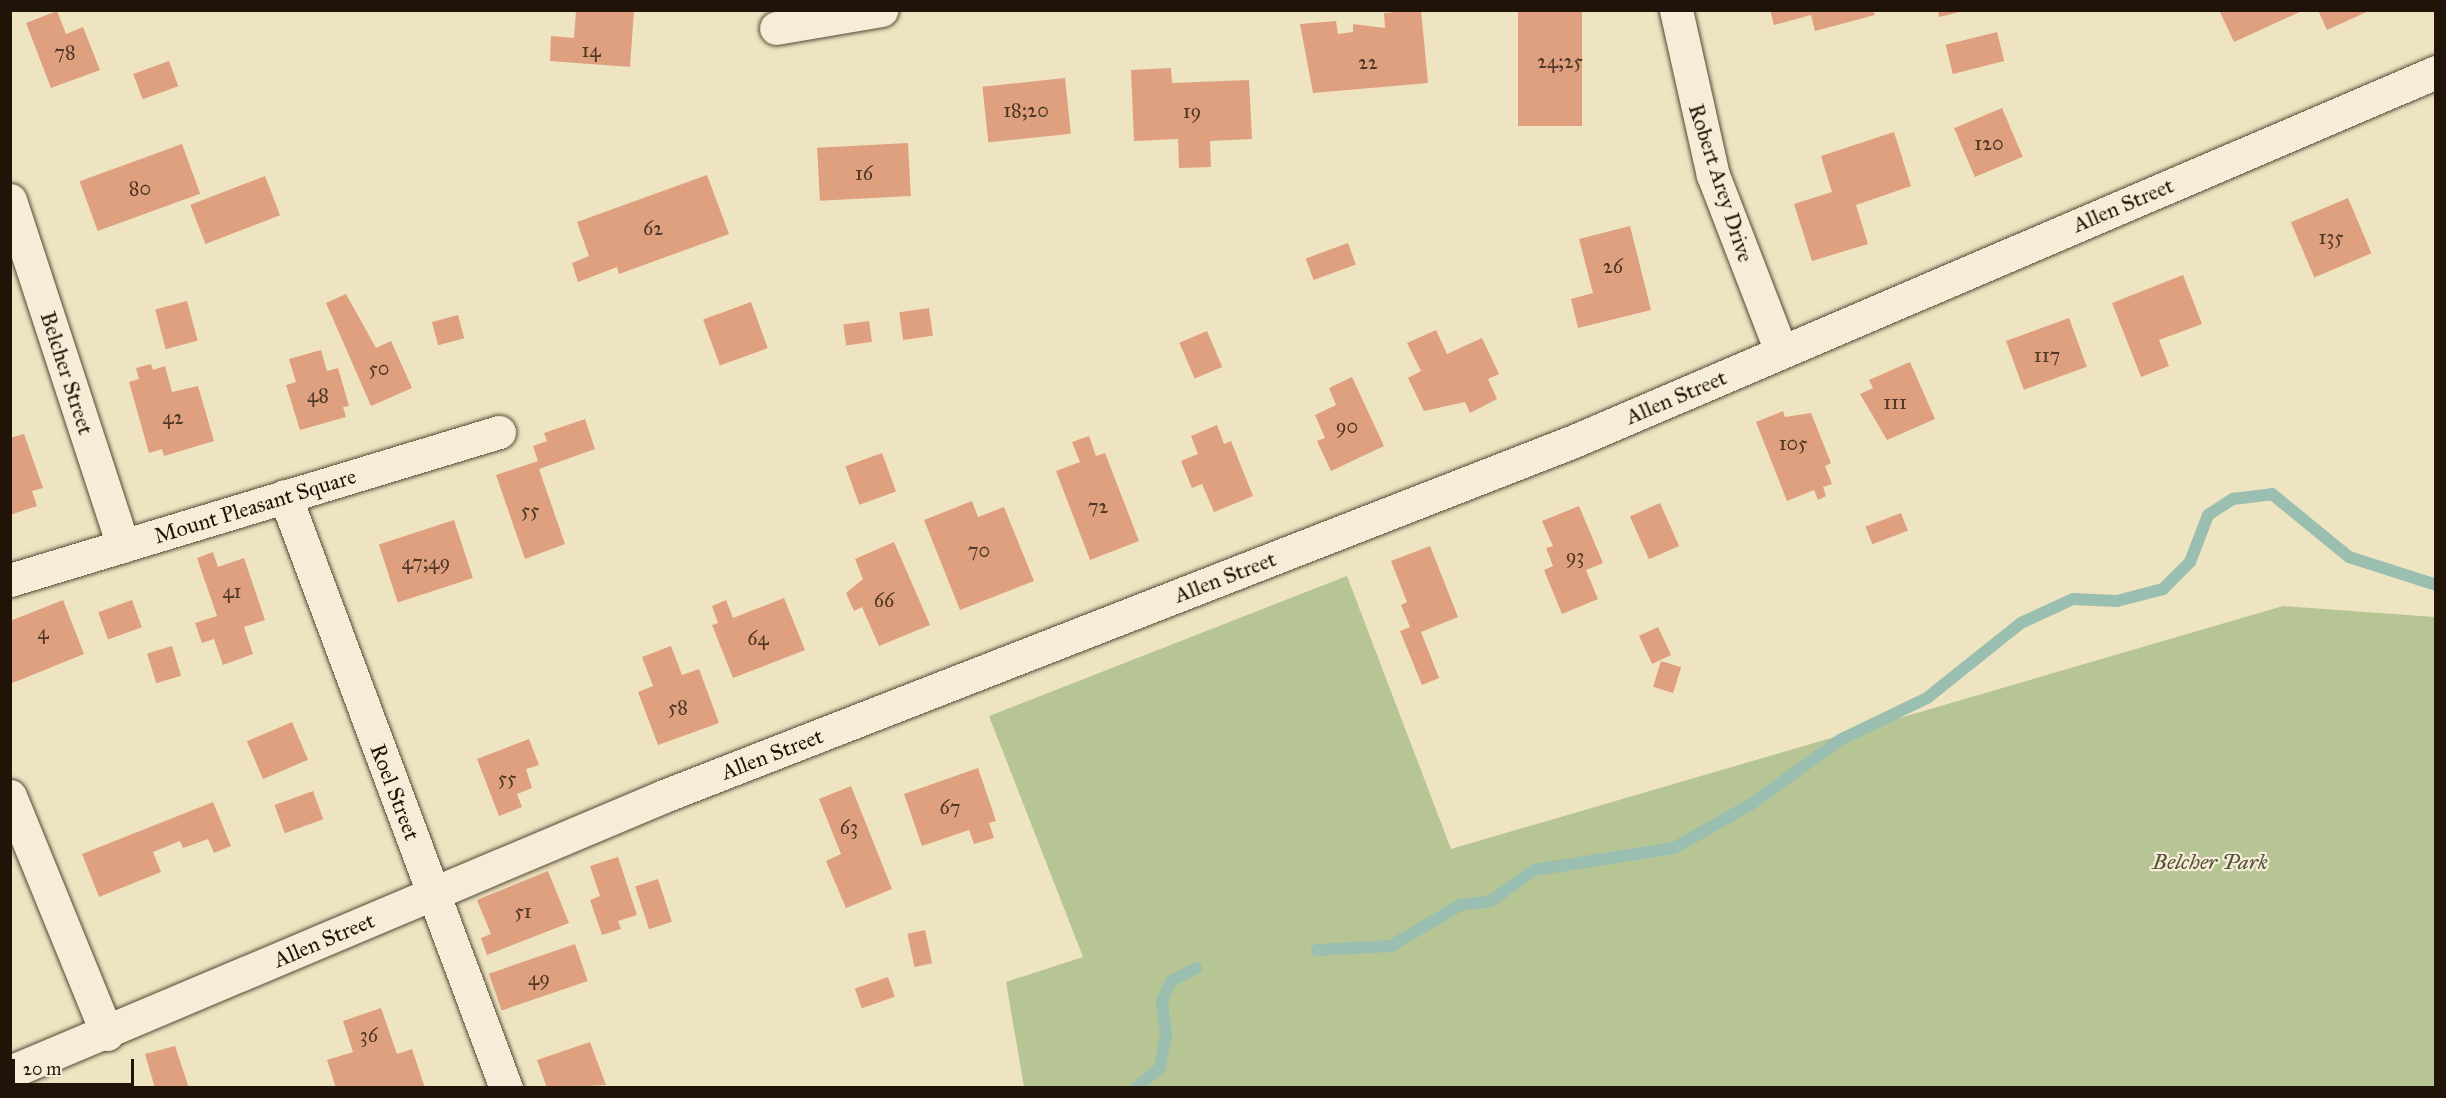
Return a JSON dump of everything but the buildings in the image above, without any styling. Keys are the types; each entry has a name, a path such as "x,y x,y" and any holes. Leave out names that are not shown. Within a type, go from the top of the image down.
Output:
{"street":[{"path":"776,28 881,10"},
{"name":"Robert Arey Drive","path":"1676,10 1713,175 1781,351"},
{"name":"Allen Street","path":"10,1072 106,1034 433,893 723,773 1525,461 2436,72"},
{"name":"Belcher Street","path":"10,200 123,546"},
{"name":"Mount Pleasant Square","path":"10,580 499,432"},
{"name":"Roel Street","path":"285,496 506,1088"},
{"path":"10,796 106,1034"}],"green space":[{"name":"Belcher Park","path":"1347,576 1451,849 2283,606 2435,617 2435,1087 1024,1087 1006,982 1083,957 989,716"}],"waterway":[{"path":"1317,950 1391,946 1460,905 1491,901 1534,870 1674,848 1753,803 1840,740 1927,698 2021,623 2073,599 2117,601 2163,589 2190,562 2208,515 2233,499 2272,494 2349,557 2436,585"},
{"path":"1136,1088 1160,1068 1166,1033 1162,1002 1171,981 1196,968"}]}
